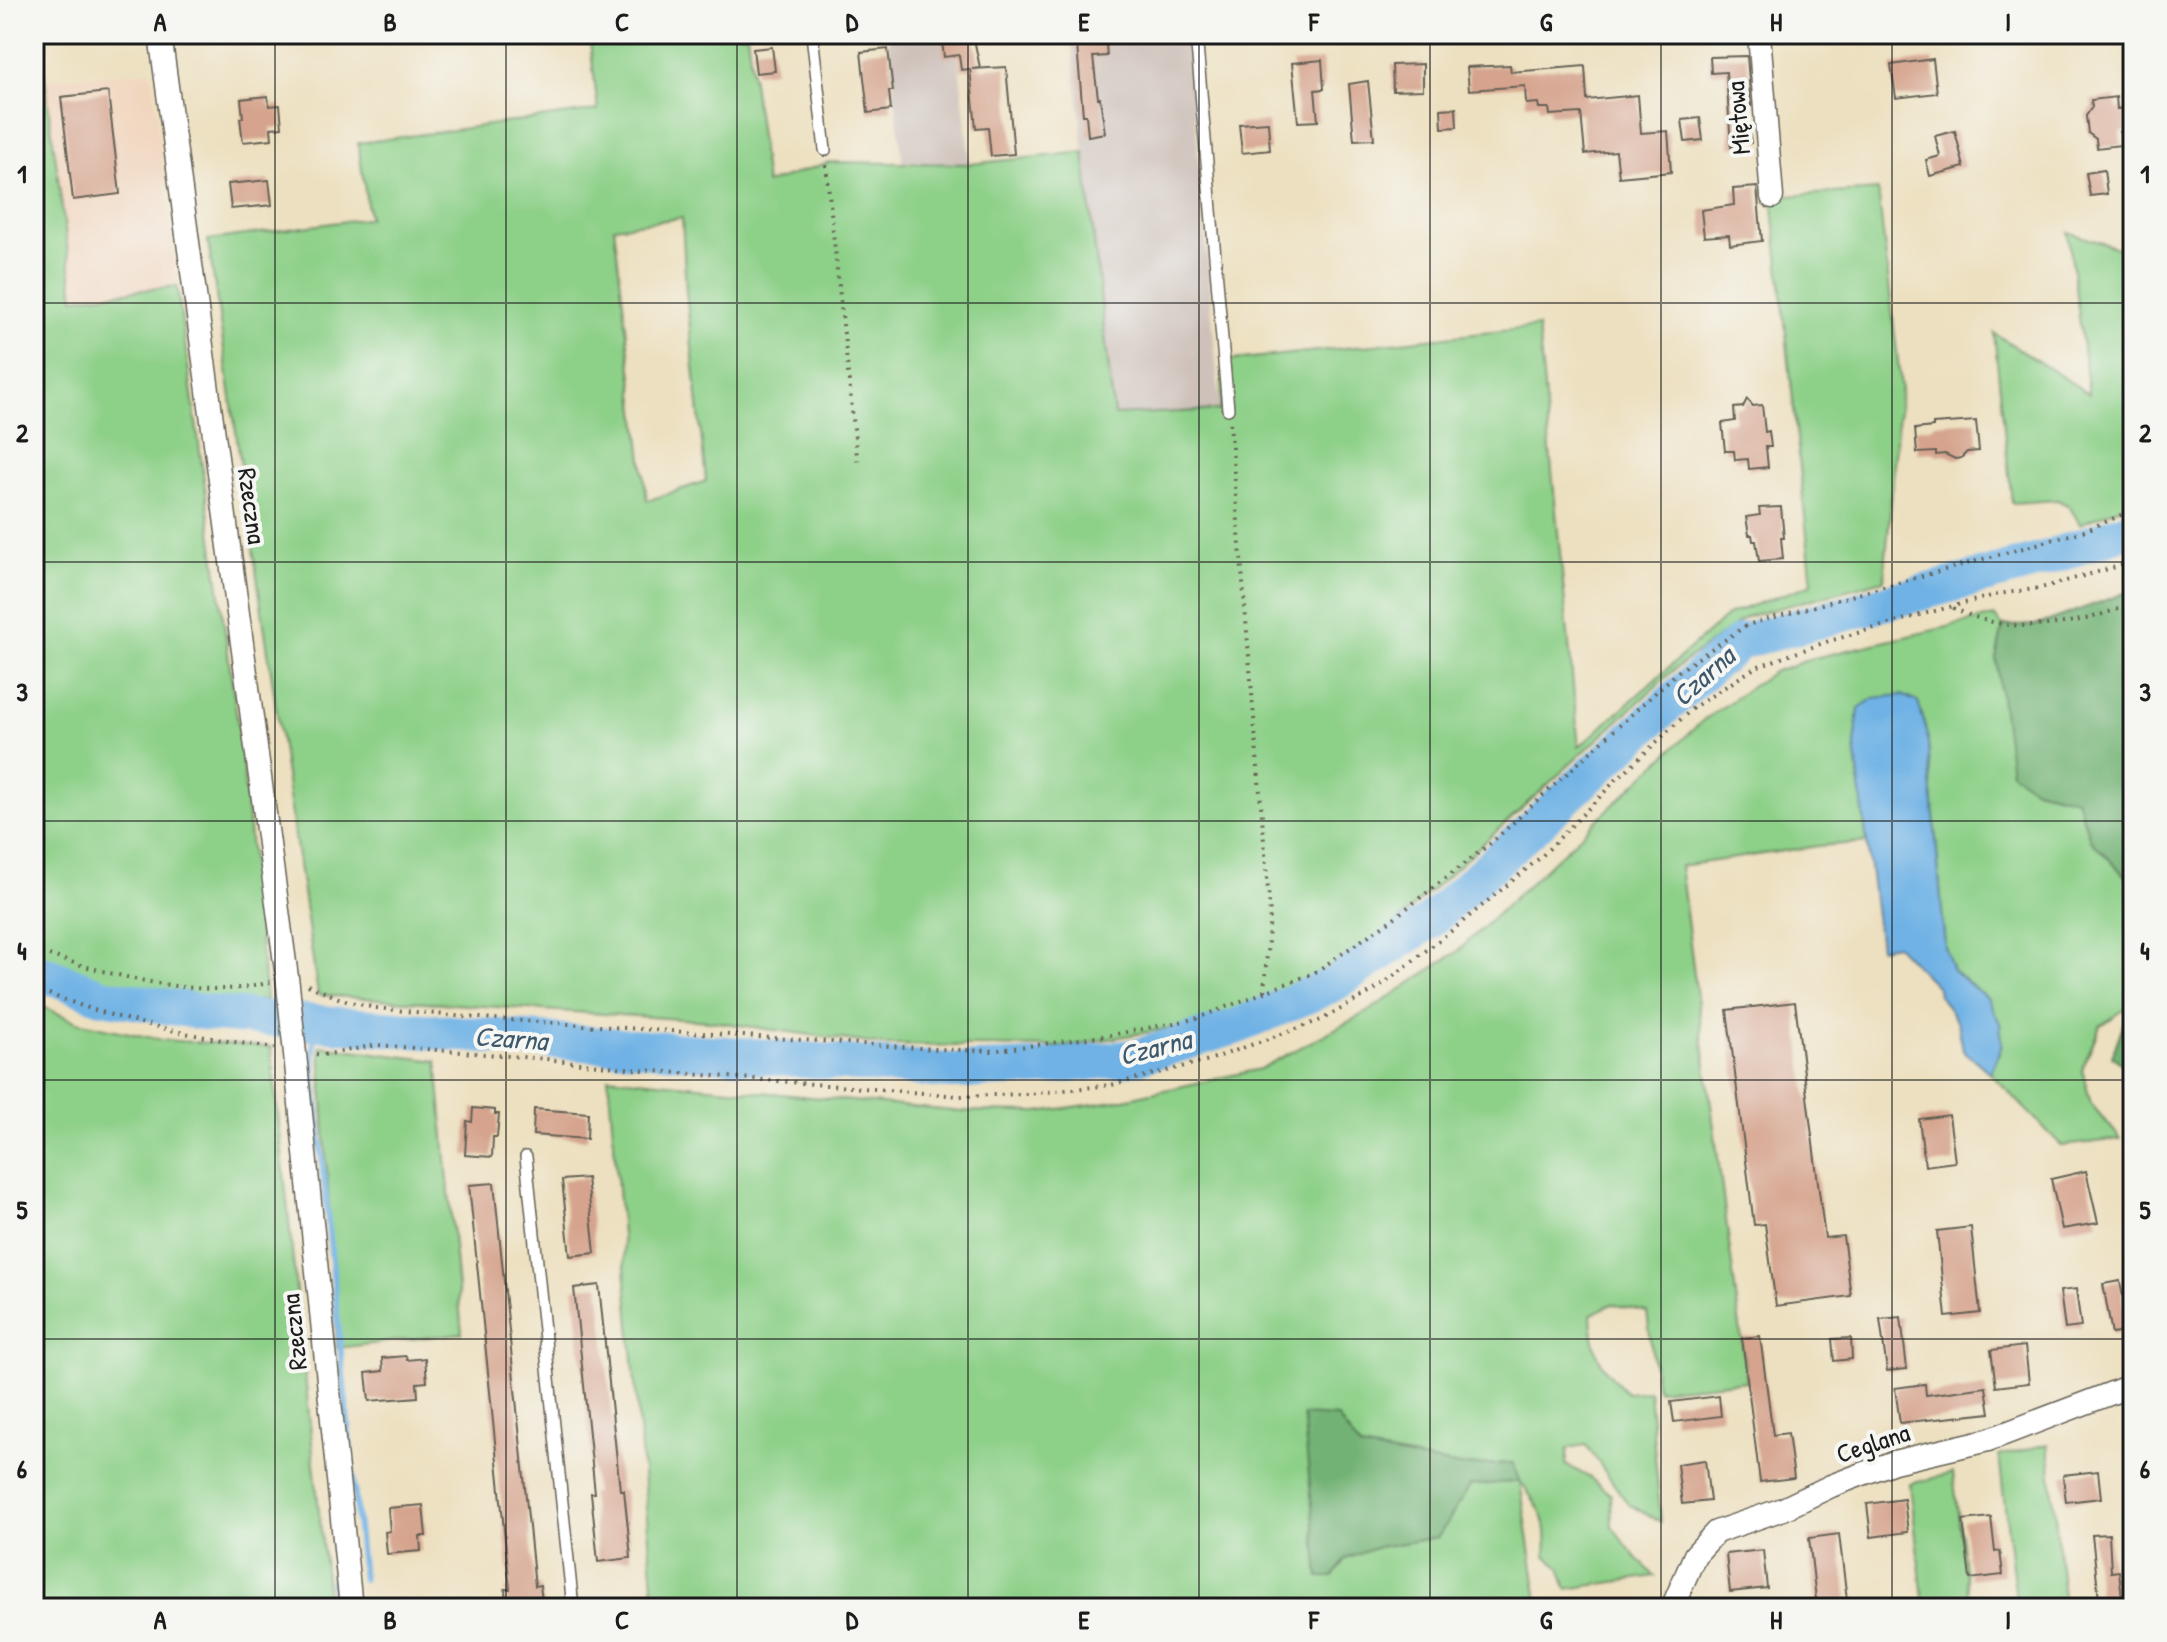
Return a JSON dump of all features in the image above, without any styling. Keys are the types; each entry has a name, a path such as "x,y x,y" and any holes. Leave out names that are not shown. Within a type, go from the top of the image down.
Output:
{"street":[{"name":"Rzeczna","path":"160,34 287,981 351,1608"},
{"name":"Miętowa","path":"1759,34 1772,197"},
{"name":"Ceglana","path":"1672,1608 1695,1555 1716,1532 1783,1509 1831,1486 1894,1462 1988,1440 2133,1385"}],"lane":[{"path":"812,34 825,150"},
{"path":"1196,34 1228,409"},
{"path":"526,1157 573,1608"}],"path":[{"path":"825,150 858,466"},
{"path":"1228,409 1270,915 1264,992"},
{"path":"34,950 93,970 213,990 251,988 287,981 375,1008 934,1049 991,1051 1111,1035 1195,1019 1314,973 1394,918 1491,843 1679,671 1747,625 2084,531 2133,510"},
{"path":"34,988 131,1021 323,1055 377,1045 960,1096 1027,1094 1111,1085 1195,1064 1321,1020 1378,988 1541,857 1619,777 1694,707 1756,667 1826,642 1951,606 2041,588 2133,562"},
{"path":"1951,606 1997,625 2023,626 2078,620 2133,606"}],"shaded area":[{"path":"888,34 956,34 970,164 1084,152 1071,34 1188,34 1220,410 1114,416 955,628"},
{"path":"152,71 177,286 74,298 43,80"}],"green space":[{"path":"34,34 39,34 74,298 177,286 240,739 266,1000 231,1001 123,988 34,956"},
{"path":"589,34 747,34 766,184 829,162 969,164 1084,152 1114,415 1220,410 1224,361 1538,327 1579,747 1729,614 1812,584 1772,197 1878,190 1901,387 1884,580 1746,617 1677,667 1390,928 1294,989 1188,1025 1063,1047 884,1045 710,1021 318,995 208,240 369,218 358,143 598,110","holes":["682,218 686,291 706,481 647,501 614,227"]},
{"path":"2068,232 2133,253 2133,502 2080,524 2069,506 2058,500 2012,503 1994,333 2089,394"},
{"path":"2133,590 2133,884 2090,839 2077,799 2035,789 2011,772 1996,659 2003,626 2038,625"},
{"path":"1994,616 2003,626 1996,659 2035,789 2077,799 2090,839 2133,884 2133,1004 2100,1026 2082,1069 2091,1104 2121,1139 2062,1146 1990,1073 2002,1045 1988,999 1953,971 1945,947 1927,732 1918,702 1855,746 1867,842 1680,866 1747,1381 1657,1390 1647,1312 1612,1304 1591,1314 1596,1350 1604,1366 1627,1393 1649,1391 1661,1522 1628,1504 1586,1445 1568,1448 1566,1465 1589,1477 1611,1495 1612,1526 1655,1576 1567,1589 1560,1567 1546,1556 1542,1516 1520,1482 1539,1608 655,1608 608,1077 953,1111 1038,1112 1115,1101 1260,1069 1369,1011 1458,951 1701,722 1773,672 1814,658","holes":["1337,1417 1360,1448 1460,1466 1513,1463 1470,1486 1438,1537 1378,1547 1345,1559"]},
{"path":"34,1003 77,1022 162,1040 271,1047 329,1608 34,1608"},
{"path":"2133,1004 2133,1074 2112,1056"},
{"path":"320,1046 437,1061 462,1333 337,1348"},
{"path":"1303,1415 1337,1417 1360,1448 1460,1466 1513,1463 1519,1481 1470,1486 1438,1537 1378,1547 1345,1559 1333,1577 1319,1577"},
{"path":"2048,1444 2064,1608 2017,1608 1999,1456"},
{"path":"1953,1473 1970,1608 1924,1608 1910,1484"}],"water":[{"path":"1902,695 1918,702 1927,732 1945,947 1953,971 1988,999 2000,1023 2002,1045 1990,1073 1963,1050 1958,1023 1939,995 1938,988 1896,945 1880,948 1855,746 1859,708 1874,698"}],"building":[{"path":"941,34 973,34 980,68 972,69 1006,67 1014,154 991,156 988,127 976,128 970,69 961,70 959,55 944,57"},
{"path":"1076,34 1105,34 1107,56 1093,57 1105,133 1088,136 1086,115 1083,115"},
{"path":"772,47 775,71 756,73 753,49"},
{"path":"888,49 893,91 889,91 891,110 868,113 861,52"},
{"path":"1747,56 1751,106 1745,107 1751,143 1731,147 1726,72 1711,73 1710,57"},
{"path":"1933,59 1937,93 1896,98 1891,65"},
{"path":"1322,60 1324,89 1315,90 1318,121 1298,122 1292,63"},
{"path":"1423,64 1423,90 1393,91 1392,65"},
{"path":"1510,65 1511,72 1585,66 1587,100 1638,95 1641,133 1668,131 1671,172 1619,177 1616,151 1585,154 1581,113 1550,115 1549,108 1539,108 1538,103 1526,104 1525,86 1469,90 1467,67"},
{"path":"1368,81 1374,139 1354,140 1349,84"},
{"path":"108,92 120,194 73,200 61,97"},
{"path":"268,96 269,106 280,105 282,127 271,128 272,139 243,142 241,99"},
{"path":"2116,97 2117,109 2124,108 2126,131 2120,132 2121,145 2097,148 2096,139 2088,133 2086,116 2092,107 2091,100"},
{"path":"1456,108 1457,127 1442,128 1441,109"},
{"path":"1700,118 1703,140 1685,142 1682,120"},
{"path":"1268,122 1270,150 1242,153 1239,124"},
{"path":"1955,131 1964,167 1930,176 1926,160 1940,156 1935,136"},
{"path":"2104,170 2107,194 2090,196 2086,173"},
{"path":"269,180 272,205 231,209 228,184"},
{"path":"1757,187 1762,241 1730,245 1729,235 1704,237 1701,210 1734,205 1733,189"},
{"path":"1747,399 1753,406 1762,405 1765,432 1769,431 1771,447 1766,447 1768,467 1749,469 1748,459 1735,460 1734,451 1725,451 1722,423 1735,421 1734,408 1743,407"},
{"path":"1976,421 1979,451 1967,452 1955,459 1945,454 1936,455 1936,452 1917,453 1915,429 1933,427 1933,424"},
{"path":"1781,507 1783,559 1759,561 1756,541 1749,535 1746,517 1760,515 1759,508"},
{"path":"1795,1002 1825,1238 1843,1236 1851,1296 1776,1306 1765,1224 1754,1225 1727,1010"},
{"path":"473,1108 495,1110 495,1114 499,1114 492,1157 465,1155 467,1121 472,1122"},
{"path":"534,1109 588,1113 587,1139 533,1135"},
{"path":"1949,1115 1955,1162 1925,1166 1919,1119"},
{"path":"2086,1171 2098,1223 2062,1229 2051,1179"},
{"path":"587,1178 595,1253 570,1256 562,1180"},
{"path":"494,1183 535,1586 540,1585 543,1608 507,1608 505,1589 510,1589 469,1185"},
{"path":"1971,1227 1980,1313 1946,1317 1937,1231"},
{"path":"2120,1281 2129,1331 2112,1334 2103,1284"},
{"path":"599,1285 620,1490 624,1490 631,1558 598,1562 591,1493 595,1493 574,1288"},
{"path":"2076,1289 2081,1327 2065,1329 2060,1291"},
{"path":"1901,1317 1907,1369 1887,1371 1880,1319"},
{"path":"1760,1336 1773,1435 1788,1433 1794,1478 1760,1482 1742,1338"},
{"path":"1851,1338 1852,1359 1834,1361 1832,1339"},
{"path":"2025,1346 2029,1383 1996,1387 1991,1350"},
{"path":"406,1356 407,1360 425,1358 427,1382 417,1383 418,1397 369,1401 366,1373 383,1371 382,1358"},
{"path":"1925,1384 1926,1395 1986,1387 1990,1413 1900,1423 1895,1388"},
{"path":"1719,1396 1721,1416 1674,1422 1671,1402"},
{"path":"1705,1460 1710,1501 1682,1504 1677,1464"},
{"path":"2098,1471 2101,1498 2066,1502 2063,1475"},
{"path":"1904,1499 1908,1532 1871,1537 1867,1504"},
{"path":"423,1505 426,1536 420,1536 421,1551 387,1554 385,1532 390,1531 388,1508"},
{"path":"1991,1517 1995,1552 2000,1551 2003,1575 1970,1579 1963,1520"},
{"path":"1839,1534 1848,1608 1817,1608 1809,1538"},
{"path":"2109,1534 2111,1572 2119,1571 2123,1608 2100,1608 2092,1535"},
{"path":"1763,1550 1767,1588 1730,1592 1726,1554"}],"waterway":[{"name":"Czarna","path":"34,970 101,996 215,1014 318,1023 951,1071 1039,1068 1137,1057 1238,1026 1334,984 1430,921 1740,642 2039,561 2133,528"},
{"path":"318,1023 313,1067 363,1579"},
{"path":"332,1581 335,1608"}]}
